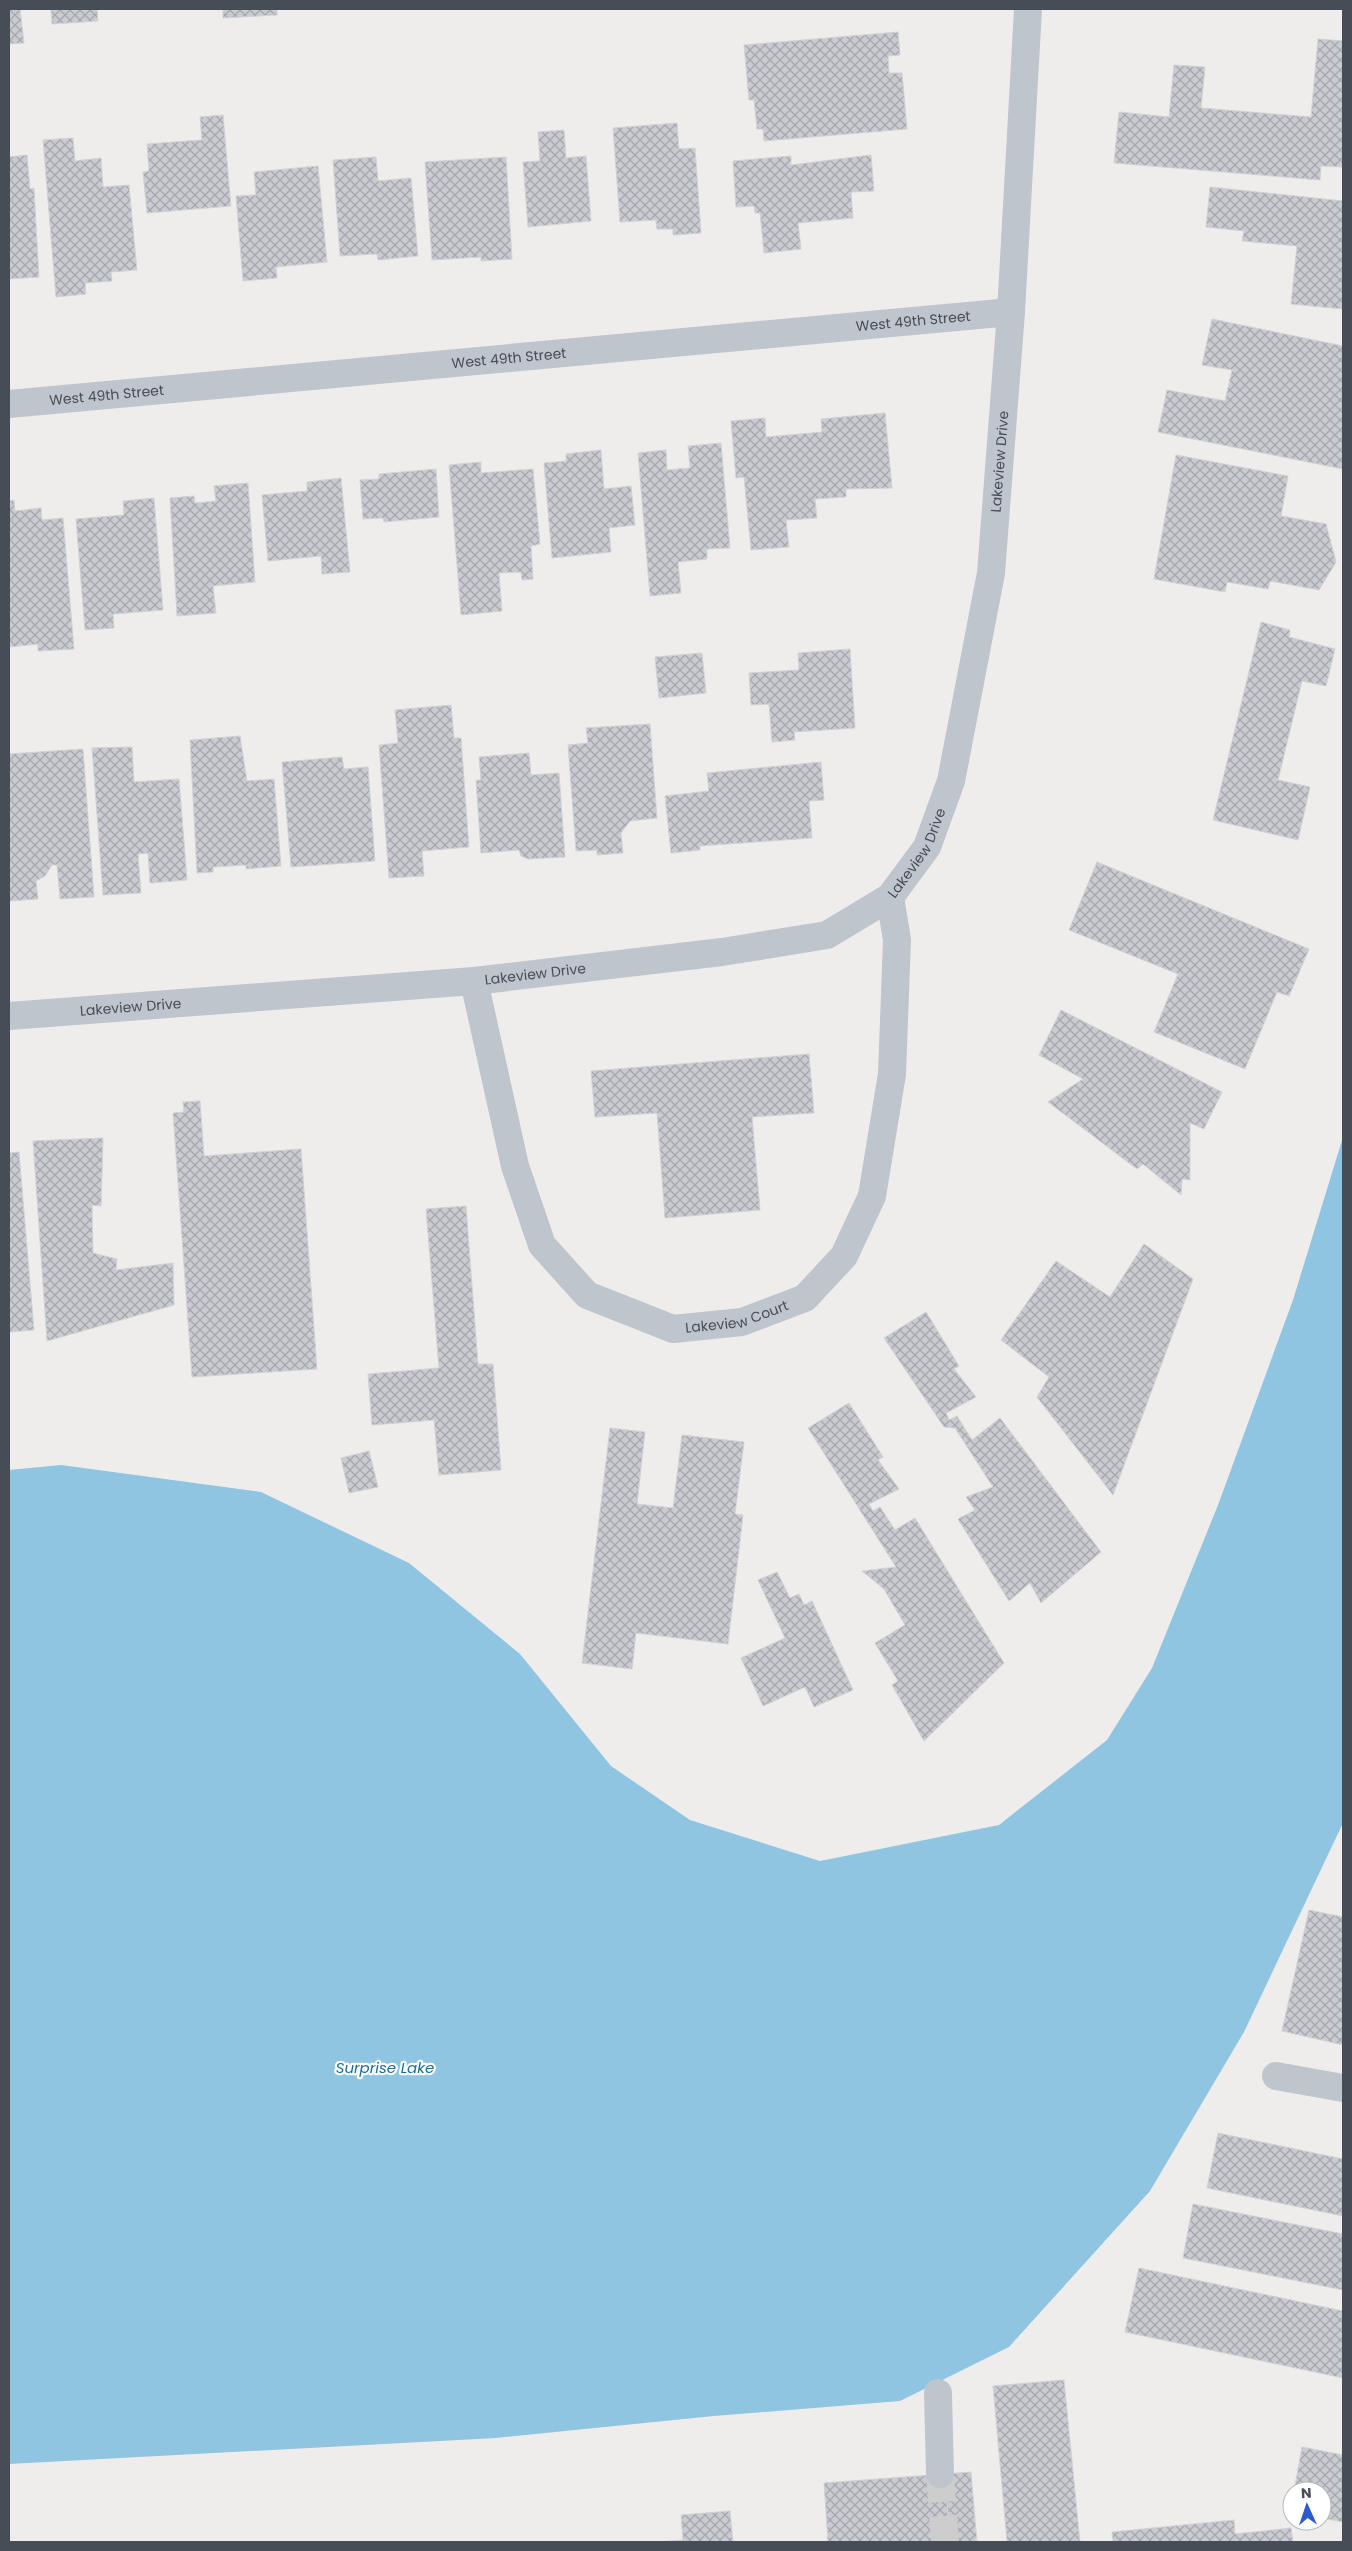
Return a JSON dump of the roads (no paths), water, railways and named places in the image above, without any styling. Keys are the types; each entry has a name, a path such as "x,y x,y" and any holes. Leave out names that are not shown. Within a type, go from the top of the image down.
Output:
{"street":[{"name":"Lakeview Drive","path":"9,1016 474,981 722,952 827,935 890,897 927,847 951,781 991,573 1011,312 1028,9"},
{"name":"West 49th Street","path":"9,404 1011,312"},
{"name":"Lakeview Court","path":"474,981 515,1166 542,1245 587,1295 672,1329 742,1322 805,1298 844,1256 872,1196 892,1074 897,940 890,897"},
{"path":"1276,2076 1343,2088"},
{"path":"938,2394 940,2474"}],"water":[{"name":"Surprise Lake","path":"1343,1137 1343,1823 1244,2032 1150,2191 1009,2347 900,2401 714,2416 496,2438 9,2464 9,1470 61,1465 261,1492 409,1563 520,1654 611,1766 690,1820 820,1861 999,1825 1107,1740 1152,1668 1218,1505 1293,1300"}],"tunnel":[{"path":"940,2474 945,2542"}]}
